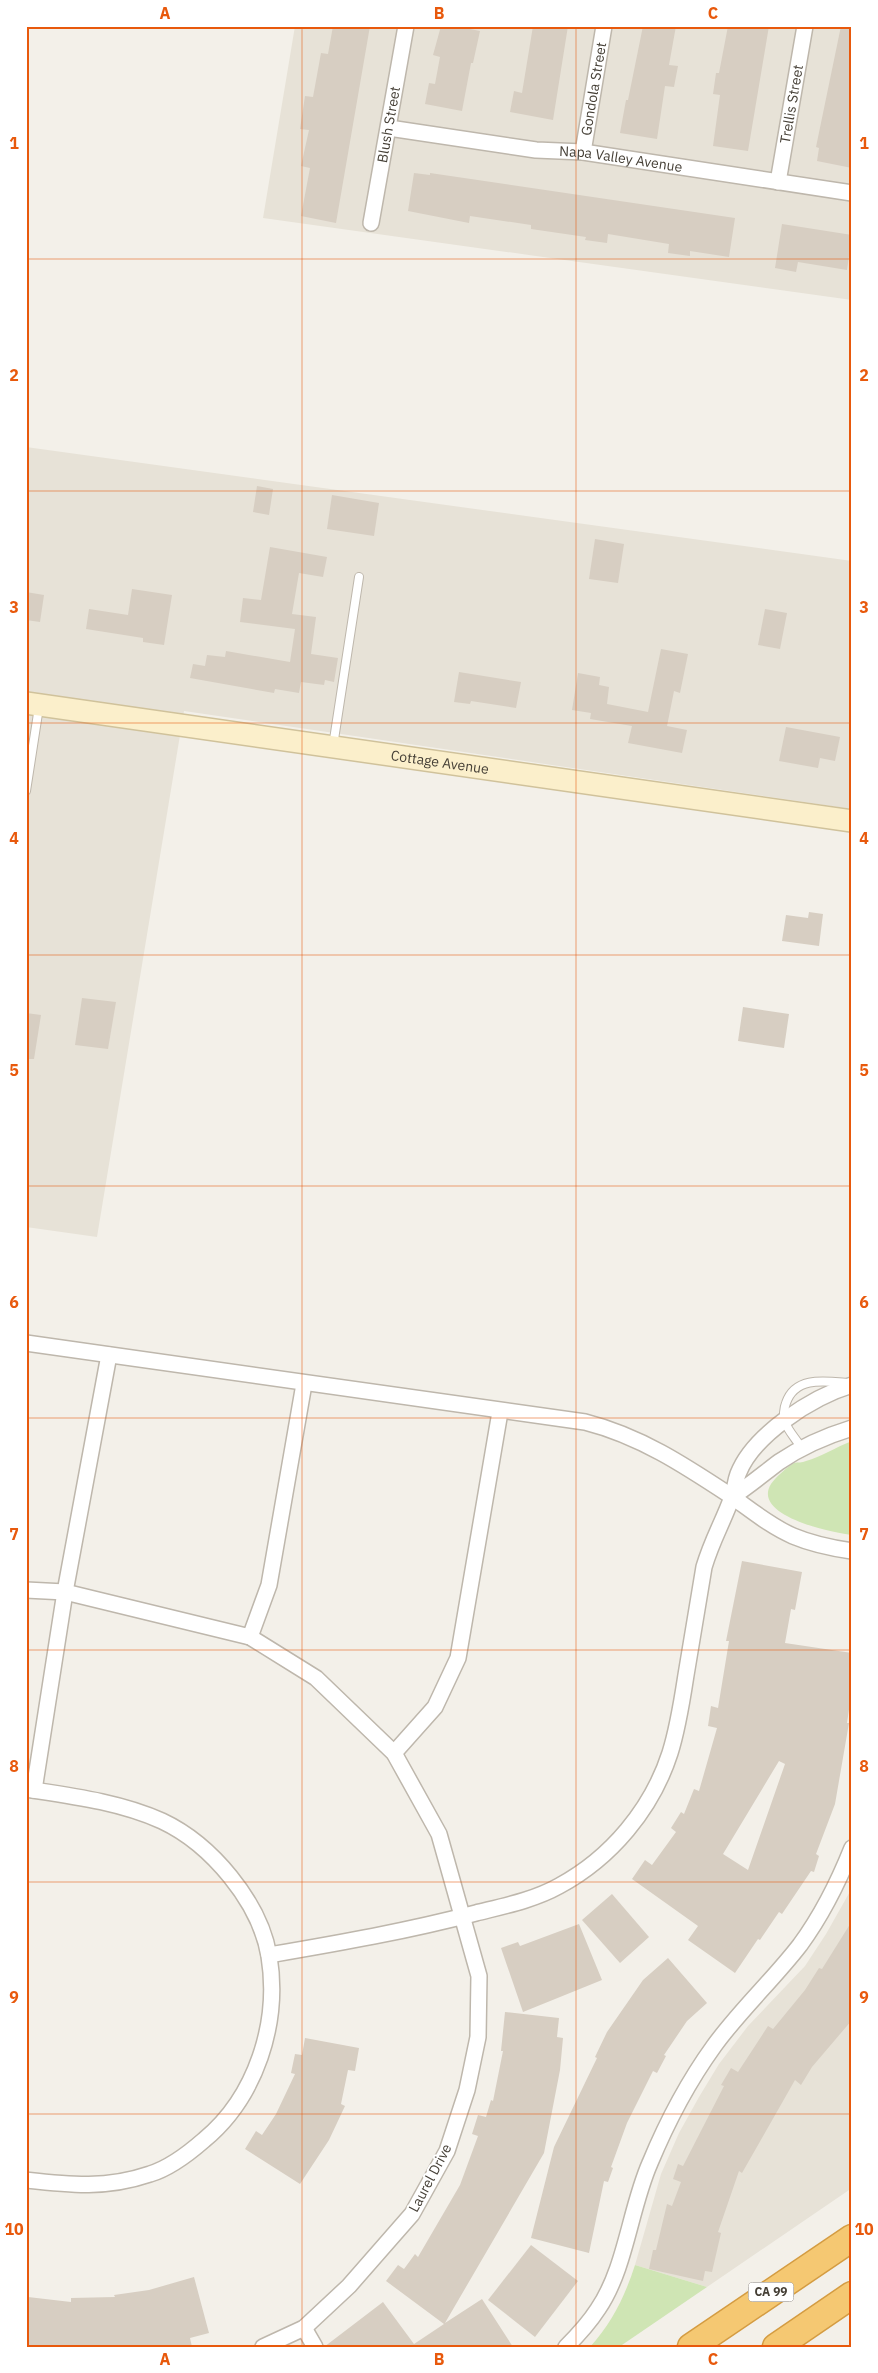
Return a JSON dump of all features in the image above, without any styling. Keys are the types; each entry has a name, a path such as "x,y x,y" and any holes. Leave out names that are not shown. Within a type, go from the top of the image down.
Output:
{"highway":[{"name":"CA 99","path":"691,2347 852,2238"},
{"path":"776,2347 852,2295"}],"street":[{"name":"Blush Street","path":"371,223 406,26"},
{"name":"Gondola Street","path":"583,152 604,26"},
{"name":"Trellis Street","path":"778,182 805,26"},
{"name":"Napa Valley Avenue","path":"389,128 536,150 583,152 852,193"},
{"name":"Cottage Avenue","path":"33,704 852,821"},
{"path":"26,1343 500,1412 585,1422 632,1437 652,1446 732,1497 770,1524 791,1535 811,1542 852,1551"},
{"path":"26,2180 80,2186 121,2182 151,2174 184,2157 218,2129 241,2098 260,2061 269,2022 271,1985 269,1955 259,1925 240,1888 213,1856 163,1821 127,1808 82,1798 30,1790 109,1355"},
{"path":"250,1637 269,1585 304,1384"},
{"path":"269,1955 342,1942 464,1916 532,1898 558,1887 579,1874 599,1859 621,1838 648,1801 670,1753 678,1723 704,1567 711,1543 732,1497 738,1474 750,1453 761,1440 784,1422 828,1394 852,1384"},
{"path":"394,1753 435,1707 458,1658 500,1412"},
{"path":"732,1497 753,1484 779,1462 823,1438 852,1428"},
{"name":"Laurel Drive","path":"26,1590 65,1592 250,1637 316,1678 394,1753 439,1834 464,1916 479,1976 478,2037 467,2090 447,2151 412,2214 349,2286 304,2328 263,2347"},
{"path":"566,2347 600,2308 613,2279 635,2203 649,2164 685,2090 714,2046 799,1946 822,1914 852,1848"},
{"path":"304,2328 316,2347"}],"lane":[{"path":"333,748 359,577"},
{"path":"26,791 33,704"},
{"path":"802,1449 784,1422 787,1399 799,1385 810,1382 852,1384"}],"shaded area":[{"path":"295,26 852,26 852,300 263,218"},
{"path":"26,447 852,561 852,809 184,711 97,1237 26,1227"},
{"path":"852,1888 852,2188 707,2287 635,2265 661,2174 679,2133 699,2097 719,2064 748,2026 805,1966"}],"green space":[{"path":"852,1441 852,1535 829,1531 797,1521 783,1514 773,1505 768,1495 771,1484 785,1470 794,1463 812,1459"},
{"path":"635,2265 707,2287 619,2347 590,2347 617,2309"}],"building":[{"path":"333,26 370,26 336,223 301,216 310,168 301,166 309,130 300,129 305,96 313,97 321,53 328,54"},
{"path":"441,26 455,26 480,31 473,63 471,63 462,111 425,104 429,83 435,84 440,57 433,55"},
{"path":"533,26 568,26 553,120 510,112 514,91 522,93"},
{"path":"643,26 676,26 669,65 678,66 674,87 665,86 657,139 620,133"},
{"path":"728,26 769,26 748,151 713,146 720,95 713,94 716,73 719,73"},
{"path":"841,26 852,26 852,168 817,161 819,148 816,147"},
{"path":"414,173 430,175 430,173 735,218 729,257 690,251 690,256 668,253 669,244 608,234 607,243 585,240 586,237 531,229 531,225 470,216 469,223 408,211"},
{"path":"782,224 852,235 847,270 798,262 796,272 775,268"},
{"path":"257,486 273,489 269,515 253,512"},
{"path":"332,495 379,503 374,536 327,529"},
{"path":"595,539 624,544 618,583 589,579"},
{"path":"270,547 327,557 323,577 299,573 292,614 316,617 311,654 338,658 334,682 325,680 324,685 301,682 299,693 275,689 274,693 190,678 193,664 205,666 207,655 225,657 226,651 290,662 295,629 240,622 243,598 261,600"},
{"path":"132,589 172,595 164,645 143,642 143,638 86,629 89,609 128,615"},
{"path":"26,592 44,595 40,622 26,620"},
{"path":"765,609 787,613 780,649 758,645"},
{"path":"661,649 688,654 680,693 674,691 667,726 687,730 682,753 628,743 632,726 590,719 591,713 572,710 578,673 600,677 599,685 609,687 607,704 648,712"},
{"path":"459,672 521,682 516,708 471,701 470,704 454,702"},
{"path":"786,727 840,737 835,761 820,758 818,768 779,761"},
{"path":"809,912 823,914 819,946 782,941 786,915 808,918"},
{"path":"82,998 116,1002 108,1049 75,1045"},
{"path":"743,1007 789,1014 784,1048 738,1041"},
{"path":"26,1013 41,1015 34,1059 26,1059"},
{"path":"742,1561 802,1572 795,1610 791,1609 785,1643 852,1653 852,1689 847,1723 849,1723 835,1804 816,1854 819,1856 814,1872 811,1871 782,1914 779,1912 735,1973 688,1940 698,1926 632,1879 645,1860 652,1865 676,1832 671,1828 681,1812 684,1814 694,1789 699,1791 717,1728 708,1726 711,1706 718,1708 729,1641 726,1641","holes":["779,1761 785,1764 748,1870 723,1854"]},
{"path":"612,1894 649,1937 620,1963 582,1920"},
{"path":"852,1921 852,2020 812,2067 801,2085 795,2080 742,2173 739,2171 718,2232 721,2233 712,2272 705,2271 703,2281 649,2269 653,2250 656,2250 667,2204 672,2206 681,2182 673,2179 678,2164 683,2166 724,2086 721,2085 731,2068 738,2072 768,2026 773,2029 805,1990 819,1968 822,1969"},
{"path":"579,1924 602,1980 523,2012 501,1948 518,1942 520,1946"},
{"path":"668,1958 707,2003 687,2021 664,2055 666,2056 657,2073 653,2071 627,2123 611,2167 613,2168 608,2182 604,2181 589,2253 531,2238 554,2147 597,2058 595,2057 607,2032 643,1980"},
{"path":"505,2012 559,2018 557,2037 563,2038 560,2070 544,2153 445,2323 482,2299 513,2347 324,2347 383,2302 414,2344 444,2324 386,2281 398,2265 404,2269 415,2254 418,2257 460,2185 478,2136 472,2134 478,2115 486,2117 491,2100 493,2101 503,2051 501,2051"},
{"path":"305,2038 359,2048 355,2071 348,2070 341,2104 345,2106 329,2140 300,2184 245,2149 256,2131 262,2135 276,2114 295,2074 291,2073 295,2054 302,2055"},
{"path":"531,2245 578,2281 535,2337 488,2300"},
{"path":"194,2277 209,2333 190,2338 192,2347 26,2347 28,2297 71,2302 71,2298 115,2297 114,2295 149,2290"}]}
